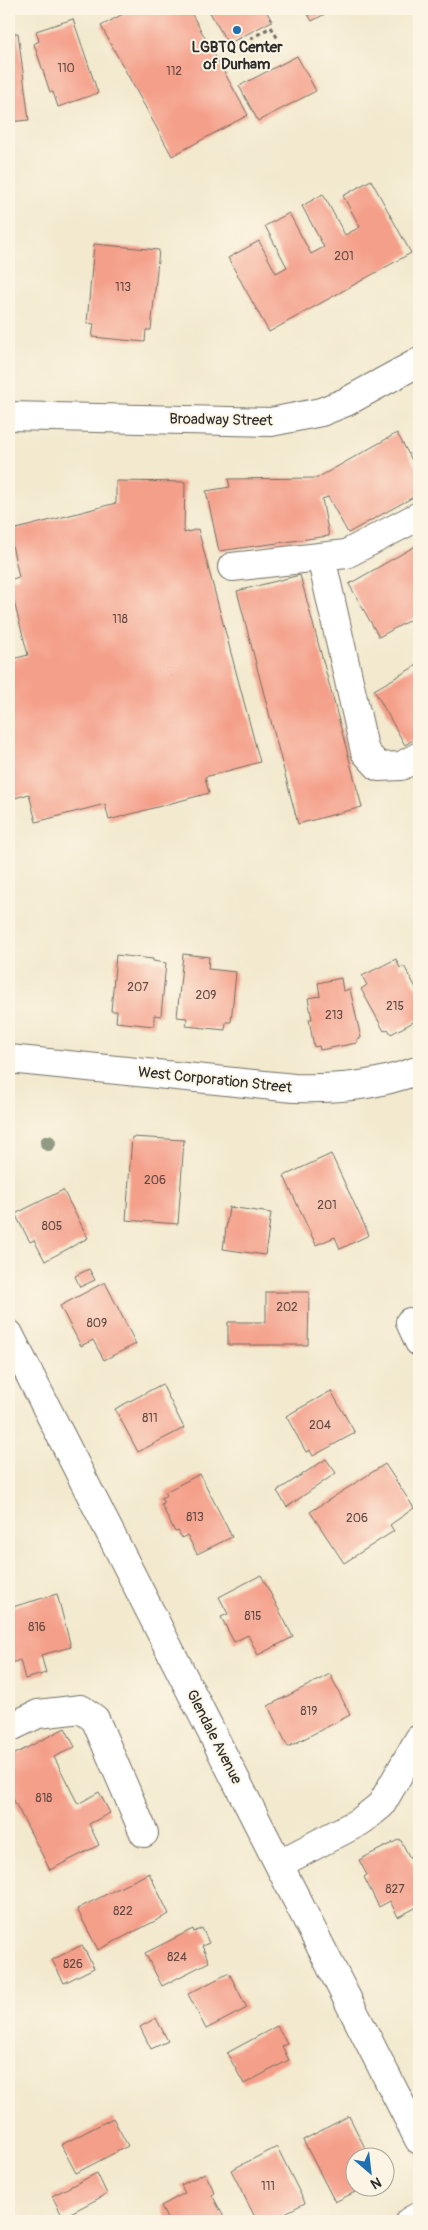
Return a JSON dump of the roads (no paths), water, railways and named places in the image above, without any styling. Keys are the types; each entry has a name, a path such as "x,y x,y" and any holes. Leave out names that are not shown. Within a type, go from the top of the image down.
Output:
{"street":[{"name":"Broadway Street","path":"9,416 147,418 242,423 271,422 321,412 419,362"},
{"path":"232,568 346,554 419,516"},
{"path":"321,557 365,752 379,767 401,766 419,756"},
{"name":"West Corporation Street","path":"9,1059 294,1088 334,1089 370,1084 419,1070"},
{"name":"Glendale Avenue","path":"9,1334 419,2140"},
{"path":"9,1728 38,1714 81,1709 95,1719 144,1833"},
{"path":"279,1864 361,1820 382,1805 419,1740"},
{"path":"410,2221 419,2216"}],"place":[{"name":"LGBTQ Center of Durham","path":"237,30"}]}
